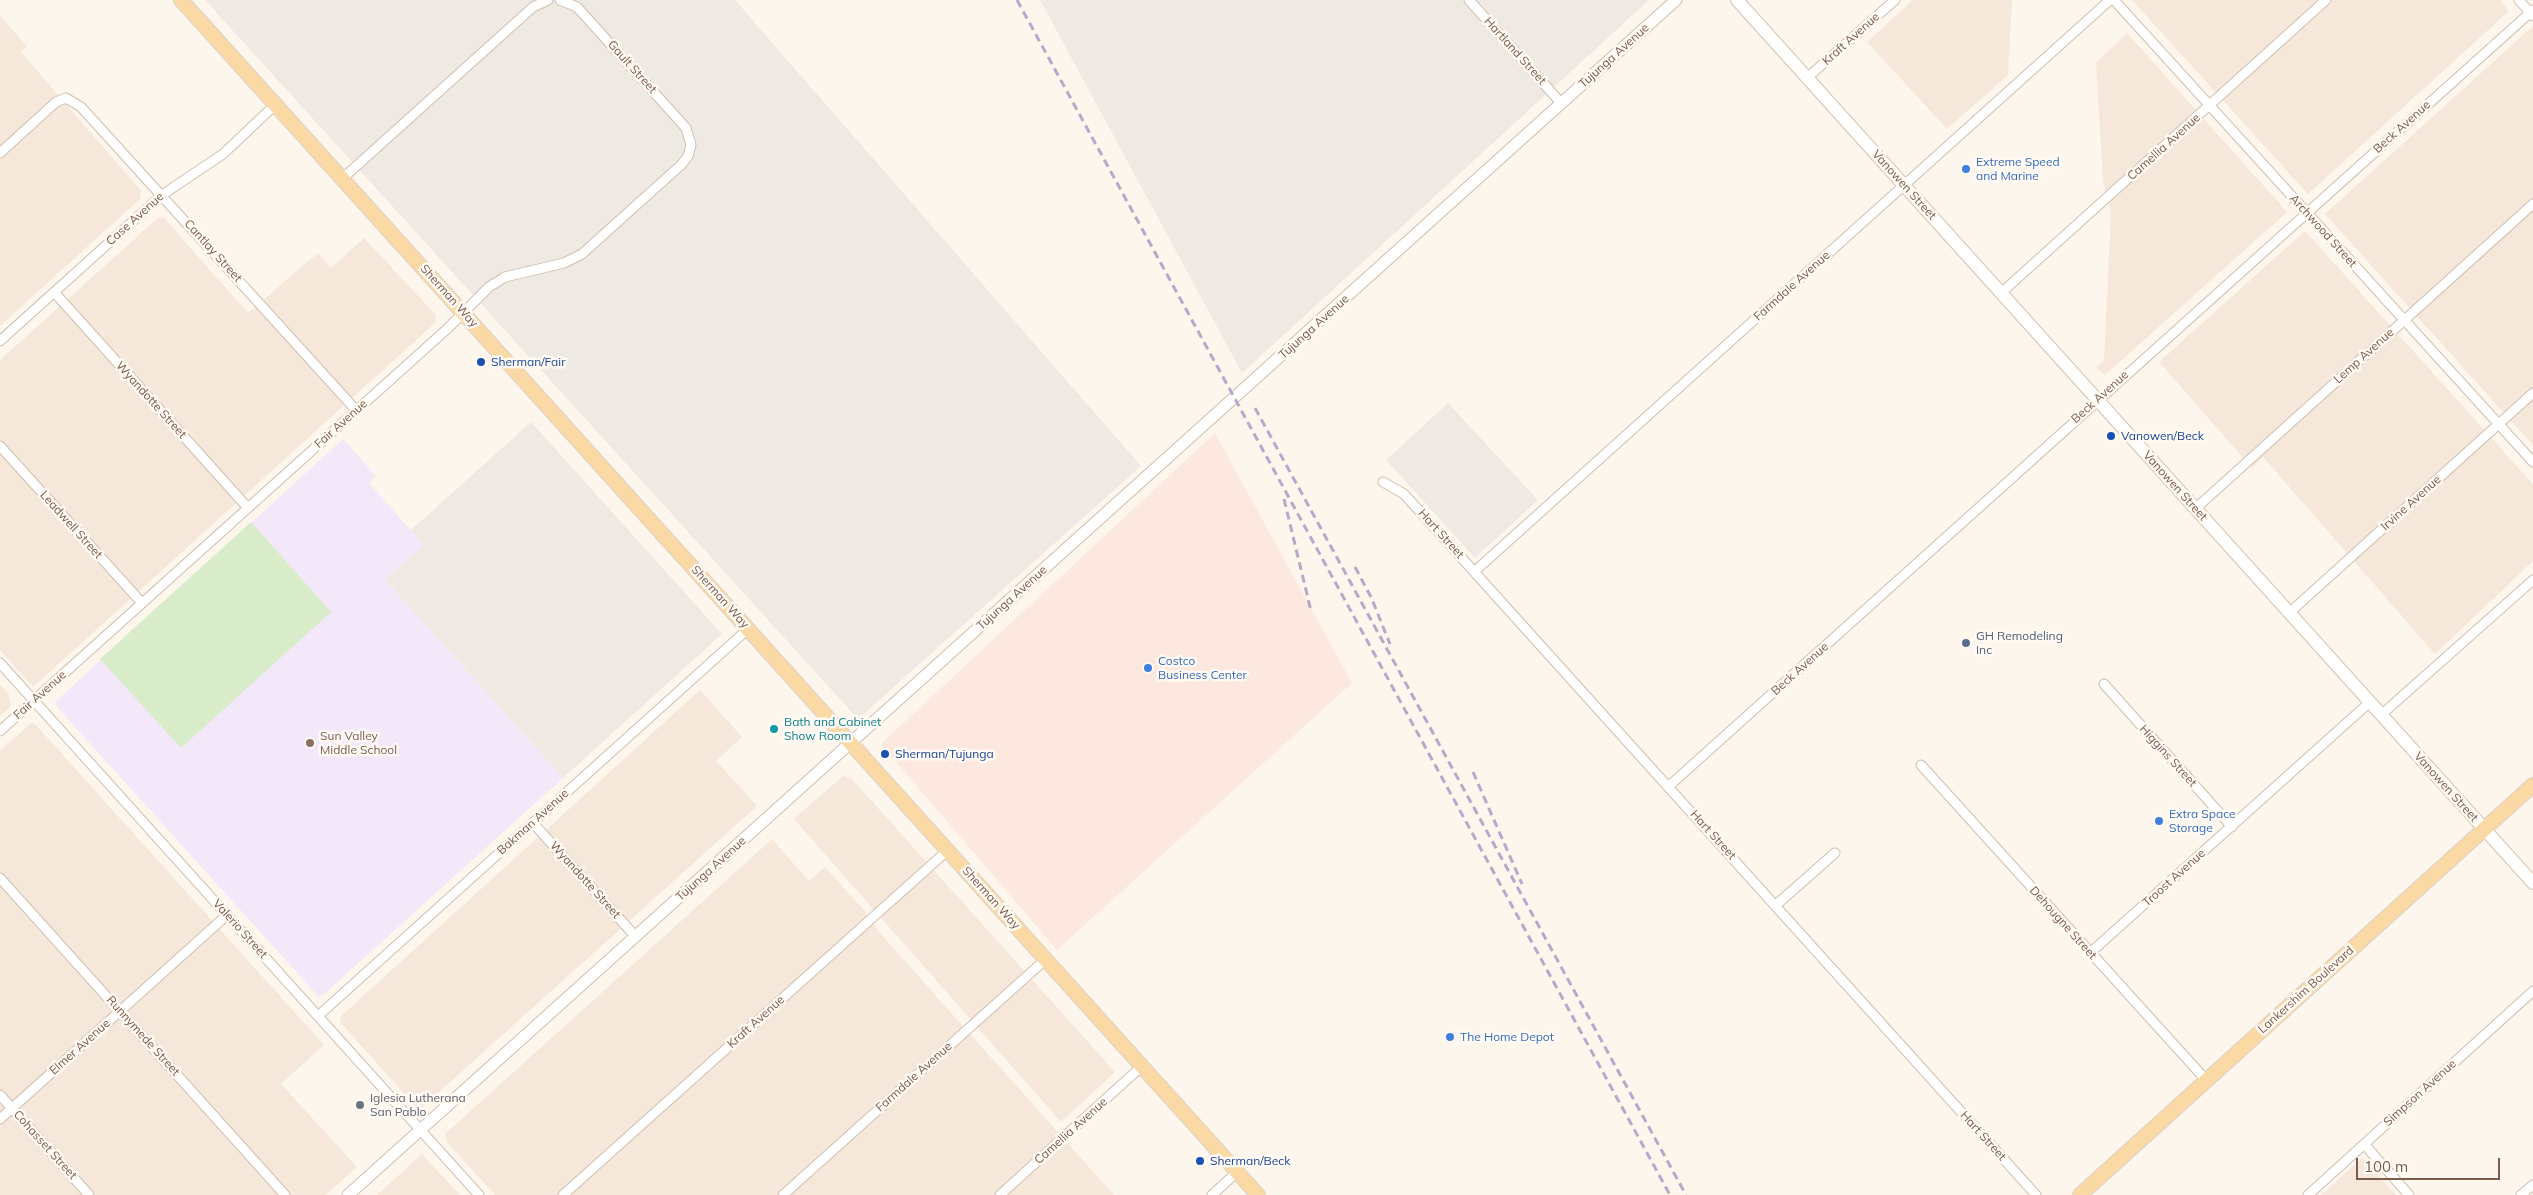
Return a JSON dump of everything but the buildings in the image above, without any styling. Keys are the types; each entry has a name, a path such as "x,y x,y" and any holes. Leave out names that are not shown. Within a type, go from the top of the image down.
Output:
{"main road":[{"name":"Sherman Way","path":"181,0 1258,1195"},
{"name":"Vanowen Street","path":"1737,0 2533,883"},
{"name":"Lankershim Boulevard","path":"2080,1195 2533,785"}],"street":[{"path":"343,178 528,11 548,0"},
{"name":"Gault Street","path":"560,0 577,8 605,38 686,128 691,145"},
{"name":"Hartland Street","path":"1469,0 1561,103"},
{"name":"Tujunga Avenue","path":"348,1195 1676,0"},
{"name":"Kraft Avenue","path":"1807,78 1894,0"},
{"name":"Farmdale Avenue","path":"1475,571 2110,0"},
{"name":"Archwood Street","path":"2114,0 2533,462"},
{"name":"Camellia Avenue","path":"2001,293 2326,0"},
{"path":"2519,0 2532,13"},
{"name":"Beck Avenue","path":"1669,786 2097,400 2532,13"},
{"name":"Cantlay Street","path":"0,153 56,102 66,98 81,107 356,410"},
{"name":"Case Avenue","path":"0,341 162,195 222,154 276,104"},
{"name":"Fair Avenue","path":"0,731 496,281 505,277 564,263 582,254 682,164 688,156 691,145"},
{"name":"Lemp Avenue","path":"2195,508 2533,204"},
{"name":"Wyandotte Street","path":"54,292 248,508"},
{"name":"Irvine Avenue","path":"2289,613 2533,393"},
{"name":"Leadwell Street","path":"0,446 142,603"},
{"name":"Hart Street","path":"1383,482 1404,494 1475,571 2036,1195"},
{"path":"2382,715 2533,580"},
{"name":"Bakman Avenue","path":"318,1016 748,629"},
{"name":"Valerio Street","path":"0,663 479,1195"},
{"name":"Higgins Street","path":"2104,684 2232,827"},
{"name":"Troost Avenue","path":"2090,953 2370,702"},
{"name":"Dehougne Street","path":"1921,765 2206,1080"},
{"name":"Wyandotte Street","path":"533,823 636,937"},
{"name":"Kraft Avenue","path":"563,1195 948,850"},
{"path":"1776,905 1835,853"},
{"name":"Runnymede Street","path":"0,878 285,1195"},
{"name":"Elmer Avenue","path":"0,1119 119,1010 227,915"},
{"name":"Farmdale Avenue","path":"783,1195 1046,959"},
{"name":"Simpson Avenue","path":"2308,1195 2533,991"},
{"name":"Camellia Avenue","path":"1000,1195 1142,1066"},
{"name":"Cohasset Street","path":"0,1095 89,1195"},
{"path":"2364,1144 2409,1195"},
{"path":"1212,1195 1237,1172"},
{"path":"2521,1195 2533,1184"}],"shaded area":[{"path":"205,0 735,0 1141,466 858,719"},
{"path":"1040,0 1649,0 1242,373"},
{"path":"1913,0 2012,0 2008,75 1947,129 1867,42"},
{"path":"2132,0 2500,0 2509,11 2308,194"},
{"path":"0,16 27,46 21,52 141,191 140,199 0,326"},
{"path":"2533,26 2533,445 2325,214"},
{"path":"2127,33 2287,212 2105,375 2096,368 2104,360 2111,212 2103,181 2096,63"},
{"path":"158,218 164,218 248,313 318,253 331,268 364,238 436,315 435,323 33,687 0,650 0,360"},
{"path":"2305,231 2533,484 2533,561 2435,654 2263,457 2252,468 2159,362"},
{"path":"1448,403 1538,500 1475,558 1386,460"},
{"path":"531,422 722,634 563,778 385,580 423,545 411,530"},
{"path":"1215,433 1352,683 1057,950 881,744"},
{"name":"Sun Valley Middle School","path":"343,439 376,476 369,483 424,545 385,580 563,778 323,995 318,996 57,707 55,702"},
{"path":"0,684 8,693 11,706 0,716"},
{"path":"700,690 742,737 716,761 757,806 419,1110 341,1023 340,1017"},
{"path":"31,723 35,724 324,1045 281,1084 357,1167 325,1195 0,1195 0,751"},
{"path":"843,776 851,778 1115,1072 1061,1122 794,819"},
{"path":"772,839 809,881 825,867 863,909 879,932 1114,1195 495,1195 447,1142 445,1134"},
{"path":"422,1154 460,1195 377,1195"},
{"path":"2362,1158 2396,1195 2321,1195"}],"green space":[{"path":"251,522 331,612 181,748 100,659"}],"railway":[{"path":"1017,0 1670,1195"},
{"path":"1255,408 1686,1195"},
{"path":"1284,499 1311,611"},
{"path":"1355,567 1371,597 1390,644"},
{"path":"1473,772 1522,884"}],"place":[{"name":"Extreme Speed and Marine","path":"1966,169"},
{"name":"Sherman/Fair","path":"481,362"},
{"name":"Vanowen/Beck","path":"2111,436"},
{"name":"GH Remodeling Inc","path":"1966,643"},
{"name":"Costco Business Center","path":"1148,668"},
{"name":"Bath and Cabinet Show Room","path":"774,729"},
{"name":"Sun Valley Middle School","path":"310,743"},
{"name":"Sherman/Tujunga","path":"885,754"},
{"name":"Extra Space Storage","path":"2159,821"},
{"name":"The Home Depot","path":"1450,1037"},
{"name":"Iglesia Lutherana San Pablo","path":"360,1105"},
{"name":"Sherman/Beck","path":"1200,1161"}]}
